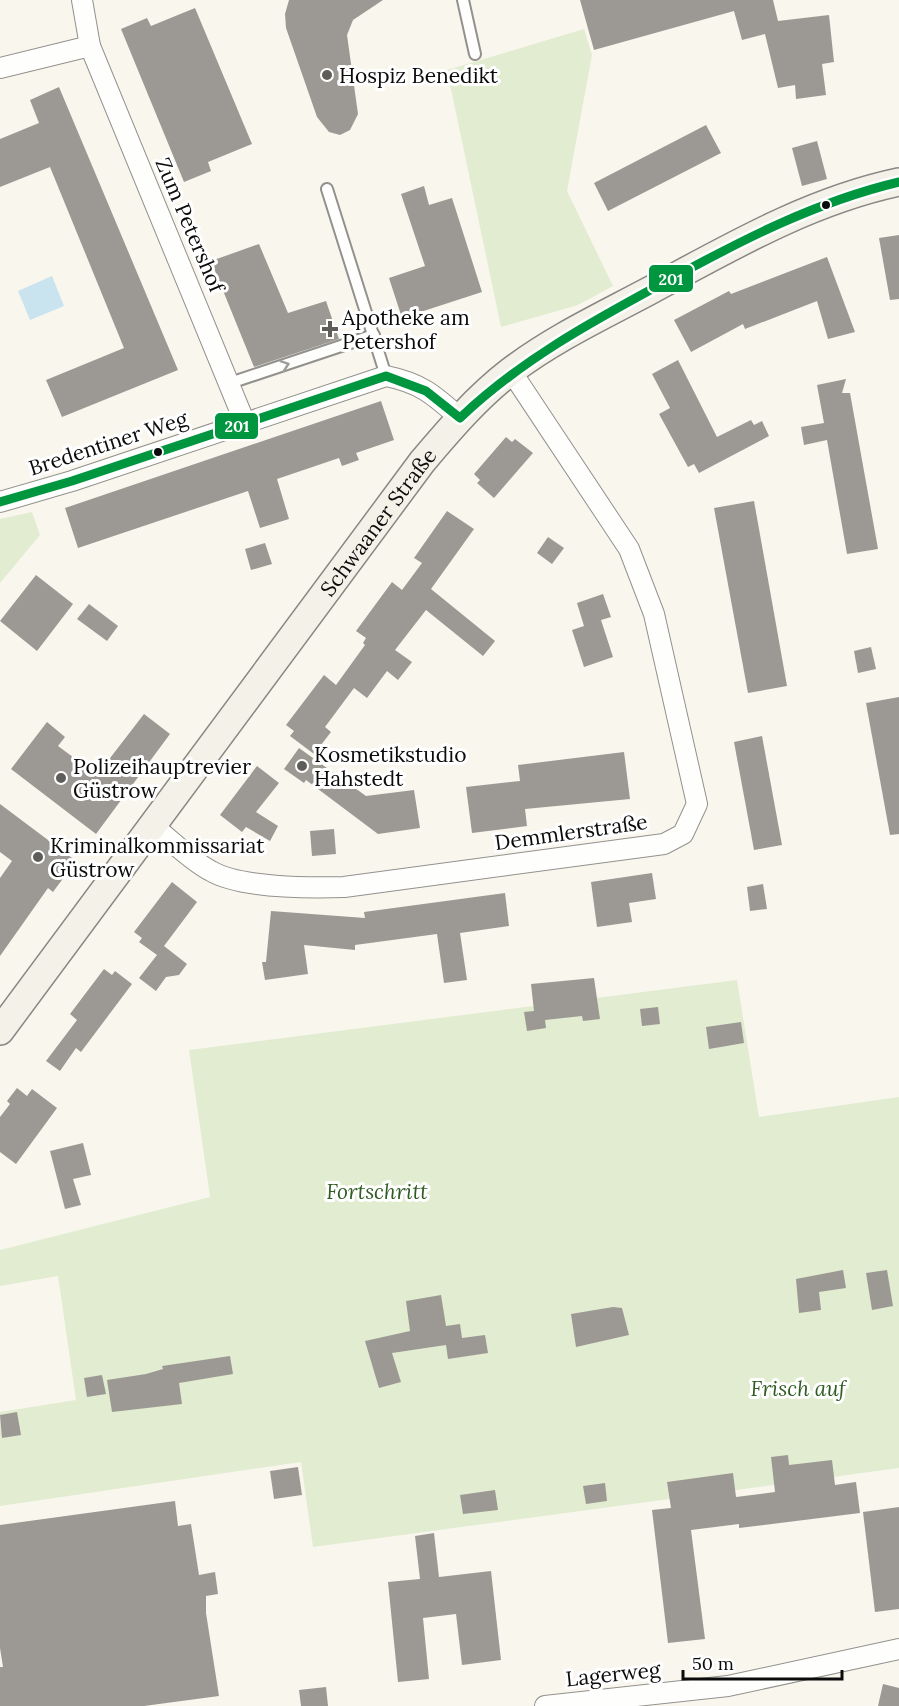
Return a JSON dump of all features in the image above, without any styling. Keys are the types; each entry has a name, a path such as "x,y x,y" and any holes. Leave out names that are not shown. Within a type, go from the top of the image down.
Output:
{"main road":[{"name":"Schwaaner Straße","path":"4,1018 152,825 422,462 460,418 511,371 588,324 794,216 844,196 899,182"}],"street":[{"name":"Zum Petershof","path":"82,0 90,46 230,383 244,423"},
{"path":"0,68 90,46"},
{"name":"Demmlerstraße","path":"152,825 212,872 255,884 310,888 344,887 664,844 683,834 697,804 654,614 629,549 511,371"},
{"path":"386,376 412,381 424,387 460,418"},
{"name":"Bredentiner Weg","path":"0,502 386,376"},
{"name":"Lagerweg","path":"545,1706 728,1686 899,1649"}],"lane":[{"path":"463,0 475,54"},
{"path":"327,189 386,376"},
{"path":"230,383 374,335"}],"green space":[{"path":"584,29 592,55 567,191 613,286 578,305 501,327 447,70"},
{"path":"32,512 40,535 0,583 0,519"},
{"name":"Fortschritt","path":"737,980 759,1117 899,1097 899,1468 313,1547 301,1462 0,1506 0,1412 76,1400 58,1276 0,1286 0,1250 210,1197 189,1050"}],"water":[{"path":"52,276 64,306 30,320 18,291"}],"building":[{"name":"Hospiz Benedikt","path":"289,0 383,0 353,20 347,35 358,114 350,130 340,135 329,132 317,117 286,28 285,14"},
{"path":"580,0 773,0 778,21 829,15 834,62 822,64 826,95 796,99 795,85 778,88 765,34 742,40 734,11 594,50"},
{"path":"195,8 252,144 208,162 211,171 184,182 121,29 147,18 151,26"},
{"path":"59,87 178,370 62,417 46,380 124,348 50,167 0,187 0,139 39,123 30,100"},
{"path":"706,125 721,153 608,211 594,183"},
{"path":"817,141 827,179 802,186 792,148"},
{"path":"424,186 429,205 452,198 482,292 402,318 389,278 425,266 401,194"},
{"path":"899,235 899,299 890,300 879,238"},
{"path":"259,244 288,313 326,301 339,339 254,367 211,261"},
{"path":"827,257 855,332 828,339 817,301 745,329 743,324 691,352 674,320 729,291 731,294"},
{"path":"678,360 717,437 751,420 754,425 762,421 769,436 699,473 694,464 688,467 659,414 670,408 652,374"},
{"path":"846,379 842,393 850,393 878,549 847,554 827,440 804,445 801,427 824,423 817,385"},
{"path":"381,401 394,440 356,453 359,460 342,466 339,458 277,479 289,519 260,528 248,491 78,548 65,508"},
{"path":"506,437 512,442 515,439 533,453 494,498 477,483 480,480 474,474"},
{"path":"754,501 787,686 748,693 714,508"},
{"path":"447,511 474,529 431,589 495,641 483,656 426,610 395,650 412,662 398,680 387,671 367,698 354,688 325,727 331,732 314,754 290,736 294,731 286,725 324,675 336,685 365,645 363,643 366,638 356,631 392,582 402,590 422,563 414,558"},
{"path":"548,537 564,548 552,564 537,553"},
{"path":"265,543 272,564 251,570 245,549"},
{"path":"36,575 73,604 37,651 0,621"},
{"path":"603,594 611,617 601,620 613,657 584,667 572,630 584,626 577,603"},
{"path":"89,604 118,626 107,641 77,619"},
{"path":"871,647 876,669 858,673 854,651"},
{"path":"899,697 899,834 890,835 866,703"},
{"name":"Polizeihauptrevier Güstrow","path":"144,714 170,734 96,834 11,769 47,722 65,737 58,746 97,775"},
{"path":"762,736 782,845 754,850 734,742"},
{"path":"299,748 366,796 414,790 420,828 378,834 306,780 304,783 284,769"},
{"path":"624,752 630,799 525,809 527,826 472,833 466,787 520,781 518,765"},
{"path":"257,766 279,783 256,812 278,826 270,841 246,827 242,832 220,815"},
{"path":"0,804 76,861 53,892 48,888 0,956 0,878 12,861 0,852"},
{"path":"334,829 336,854 312,856 310,831"},
{"path":"652,873 656,899 629,903 632,922 597,927 591,882"},
{"path":"172,882 197,902 164,946 187,964 179,975 166,977 156,991 139,978 157,955 139,942 142,938 134,932"},
{"path":"763,884 767,909 750,911 747,887"},
{"path":"505,893 509,926 460,933 467,980 444,983 437,934 355,945 355,950 304,945 308,974 265,980 262,962 266,962 271,911 365,918 364,912"},
{"path":"104,969 112,975 115,971 132,984 81,1052 76,1048 60,1071 46,1061 77,1020 70,1014"},
{"path":"594,978 600,1019 583,1021 582,1016 545,1020 546,1028 527,1031 524,1012 534,1011 531,984"},
{"path":"658,1007 660,1024 642,1026 640,1009"},
{"path":"741,1022 744,1043 709,1049 706,1027"},
{"path":"17,1088 27,1096 32,1089 57,1108 16,1164 0,1152 0,1117 10,1104 7,1101"},
{"path":"83,1143 91,1175 73,1179 81,1205 65,1209 50,1151"},
{"path":"843,1270 846,1288 819,1292 821,1310 799,1313 796,1279"},
{"path":"887,1270 893,1306 872,1310 866,1273"},
{"path":"441,1295 446,1326 460,1324 462,1338 485,1335 488,1353 448,1359 446,1345 392,1353 401,1382 379,1388 365,1341 410,1331 406,1301"},
{"path":"613,1307 622,1308 629,1335 576,1347 571,1314"},
{"path":"230,1356 233,1374 179,1383 182,1404 112,1412 107,1380 146,1374 163,1369 162,1366"},
{"path":"102,1375 106,1394 87,1397 84,1378"},
{"path":"17,1412 21,1435 2,1438 0,1415"},
{"path":"788,1455 789,1465 832,1460 835,1485 856,1482 860,1513 739,1528 739,1524 691,1530 705,1639 668,1643 652,1510 671,1508 667,1482 733,1473 736,1497 775,1492 771,1457"},
{"path":"298,1467 302,1495 274,1499 270,1471"},
{"path":"605,1483 607,1501 586,1504 583,1486"},
{"path":"495,1490 498,1510 463,1514 460,1495"},
{"path":"175,1501 178,1526 191,1524 199,1575 215,1572 218,1594 206,1596 206,1613 219,1696 144,1706 0,1706 0,1667 3,1667 0,1648 0,1525"},
{"path":"899,1507 899,1609 875,1612 863,1512"},
{"path":"434,1533 439,1577 491,1571 501,1660 462,1665 456,1614 423,1618 429,1679 398,1682 388,1582 420,1579 415,1536"},
{"path":"883,1684 899,1688 899,1706 878,1706"},
{"path":"326,1687 328,1706 301,1706 299,1690"}],"transit line":[{"name":"201","path":"0,502 72,481 386,376 426,391 460,418 507,378 558,343 693,267 808,212 868,190 899,182"}],"place":[{"name":"Hospiz Benedikt","path":"327,75"},
{"name":"Apotheke am Petershof","path":"330,329"},
{"name":"Kosmetikstudio Hahstedt","path":"302,766"},
{"name":"Polizeihauptrevier Güstrow","path":"61,778"},
{"name":"Kriminalkommissariat Güstrow","path":"38,857"}],"park label":[{"name":"Frisch auf","path":"798,1388"}]}
